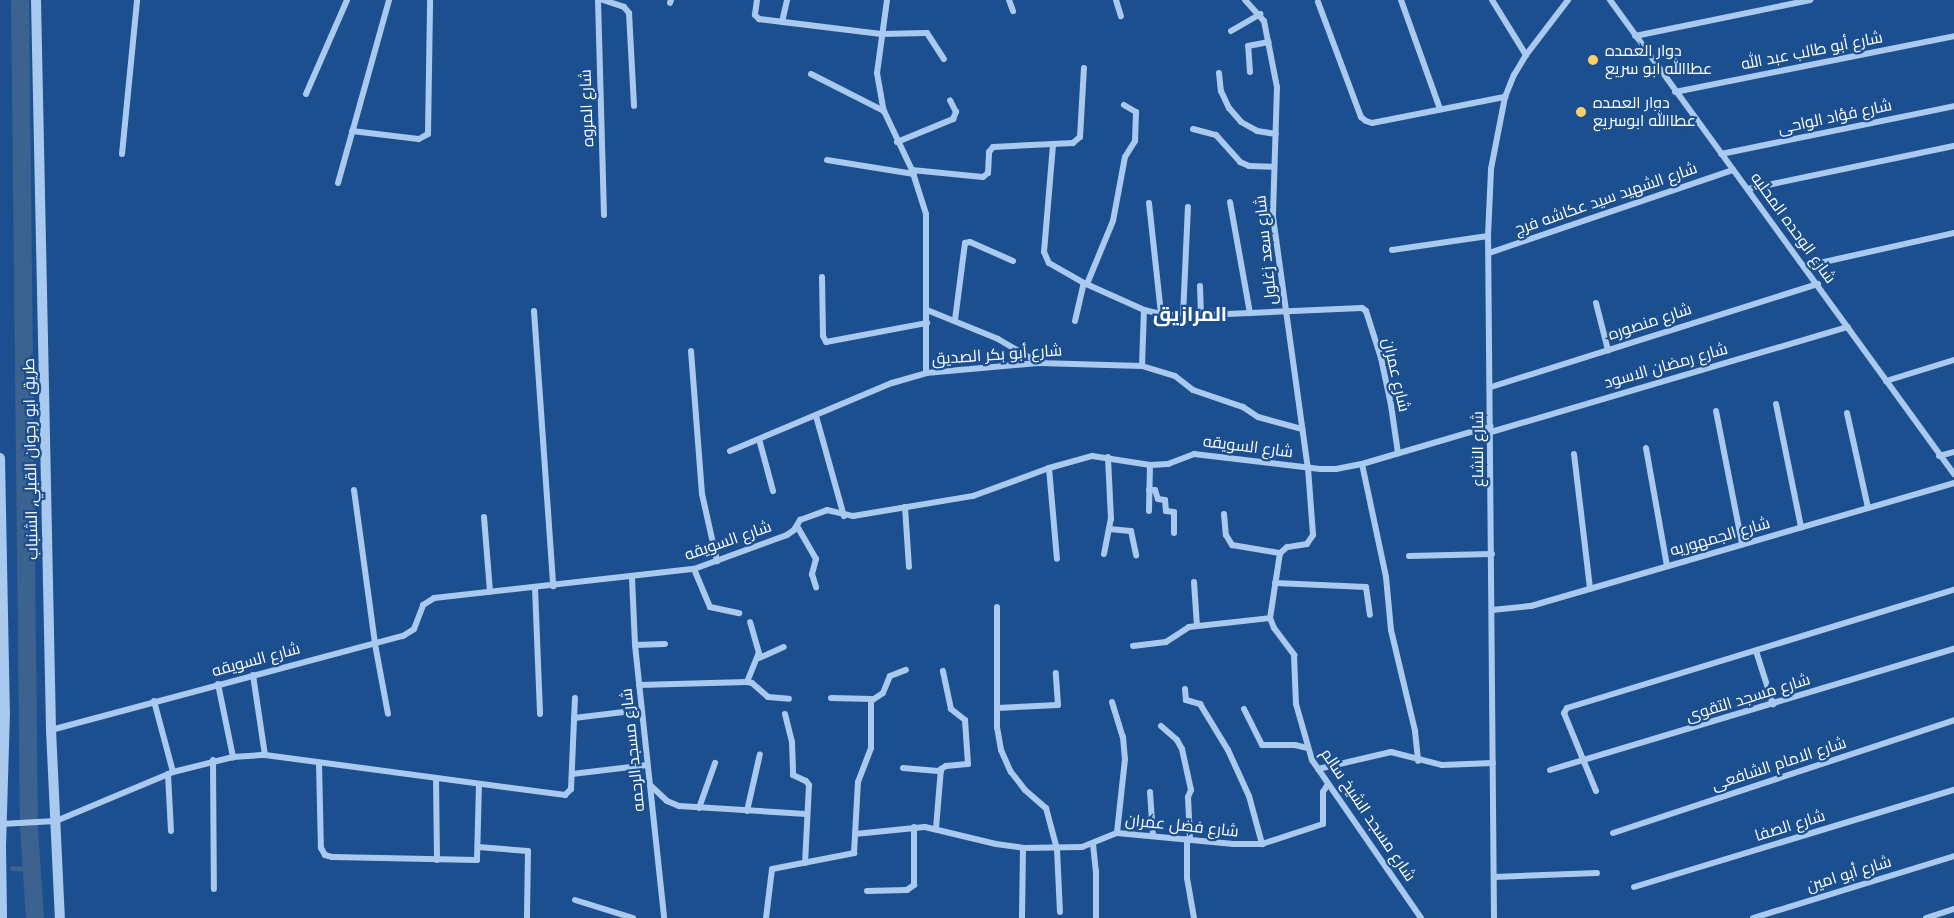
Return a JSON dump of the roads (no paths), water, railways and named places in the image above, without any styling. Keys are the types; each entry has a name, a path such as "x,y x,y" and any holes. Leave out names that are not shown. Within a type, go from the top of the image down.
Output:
{"street":[{"name":"طريق ابو رجوان القبلي, الشنباب","path":"36,0 52,821 60,918"},
{"path":"122,154 137,0"},
{"path":"306,94 347,0"},
{"path":"338,183 389,0"},
{"path":"352,131 419,139 428,134 430,0"},
{"name":"شارع المروه","path":"598,0 604,215"},
{"path":"603,0 624,7 629,13 634,106"},
{"path":"757,0 756,18 881,34 927,33 944,59"},
{"path":"782,22 787,0"},
{"path":"887,0 877,73 884,111 913,172 926,214 926,374"},
{"path":"1009,0 1013,11"},
{"path":"1116,0 1121,16"},
{"path":"1231,31 1261,14 1245,0"},
{"path":"1401,0 1440,110"},
{"path":"1492,0 1526,55"},
{"name":"شارع النشاع","path":"1494,918 1488,236 1491,169 1505,97 1526,55 1568,0"},
{"name":"شارع الوحده المحليه","path":"1610,0 1675,92 1806,266 1954,474"},
{"path":"1635,36 1810,0"},
{"path":"1318,2 1363,119 1372,123 1505,97"},
{"name":"شارع سعد زغلول","path":"1261,14 1269,42 1277,87 1273,217 1308,468"},
{"name":"شارع أبو طالب عبد الله","path":"1675,92 1954,36"},
{"path":"1250,72 1248,46 1269,42"},
{"path":"827,160 913,172 984,177 988,173 989,152 993,147 1069,144 1080,136 1084,68"},
{"path":"1219,73 1221,91 1229,108 1241,122 1257,131 1276,134"},
{"path":"811,74 884,111"},
{"path":"897,142 953,119 956,112 950,100"},
{"path":"1075,321 1086,284 1113,221 1125,158 1135,141 1136,112 1124,105"},
{"name":"شارع فؤاد الواحى","path":"1721,154 1954,106"},
{"path":"1193,129 1216,135 1240,162 1249,166 1273,167"},
{"path":"1053,144 1044,252 1049,263 1086,284 1144,310 1161,314 1183,316 1287,311"},
{"path":"1748,189 1954,146"},
{"name":"شارع الشهيد سيد عكاشه فرج","path":"1489,253 1733,170"},
{"path":"1230,202 1250,313"},
{"path":"1149,203 1161,314"},
{"path":"1183,316 1188,207"},
{"path":"1806,266 1954,233"},
{"path":"1392,250 1488,236"},
{"path":"955,320 965,243 970,242 1013,261"},
{"path":"822,277 823,336 826,342 927,324"},
{"name":"شارع منصوره","path":"1491,387 1818,284"},
{"path":"1200,286 1201,315"},
{"path":"1596,303 1608,350"},
{"name":"شارع عمران","path":"1287,311 1360,307 1365,311 1381,358 1398,453"},
{"path":"927,310 998,339 1039,363"},
{"path":"1142,366 1144,310"},
{"path":"534,311 553,586"},
{"name":"شارع رمضان الاسود","path":"1491,429 1848,327"},
{"path":"691,351 702,494 717,561"},
{"path":"1886,381 1954,360"},
{"name":"شارع أبو بكر الصديق","path":"730,451 892,383 926,374 1039,363 1142,366 1175,376 1193,390 1243,407 1258,417 1302,429"},
{"path":"1776,404 1802,527"},
{"path":"1716,411 1742,544"},
{"path":"1847,413 1868,508"},
{"path":"816,416 844,516"},
{"name":"شارع السويقه","path":"51,730 409,633 418,623 423,605 434,598 632,578 694,569 787,535 803,518 827,510 844,516 973,496 1077,459 1108,457 1150,465 1168,464 1194,454 1308,468 1336,469 1491,429"},
{"path":"759,439 773,491"},
{"path":"1646,448 1667,566"},
{"path":"1939,456 1954,452"},
{"path":"1574,454 1590,589"},
{"path":"1104,554 1109,529 1108,457"},
{"name":"طريق ابو رجوان القبلي, الشنباب","path":"0,458 2,918"},
{"path":"1362,464 1383,559 1392,638 1415,731 1419,761"},
{"path":"1149,511 1150,465"},
{"path":"1049,468 1058,559"},
{"path":"1133,646 1166,642 1185,628 1270,618 1281,553 1287,547 1307,544 1313,538 1308,468"},
{"name":"شارع الجمهوريه","path":"1492,610 1532,606 1954,483"},
{"path":"354,490 375,644 388,714"},
{"path":"1149,490 1156,491 1158,499 1165,500 1166,511 1174,512 1174,533"},
{"path":"905,507 909,567"},
{"path":"1224,514 1226,535 1232,545 1281,553"},
{"path":"484,517 490,592"},
{"path":"797,526 816,559 812,574 816,587"},
{"path":"1109,529 1131,531 1136,555"},
{"path":"1409,556 1492,554"},
{"path":"694,569 710,607 740,614"},
{"name":"شارع مسجد الرحمه","path":"632,578 635,645 646,765 664,918"},
{"path":"1194,582 1197,626"},
{"path":"1275,583 1366,587 1370,615"},
{"path":"535,588 540,714"},
{"path":"1596,791 1564,713 1566,708 1954,590"},
{"path":"997,607 998,708 1001,750 1018,781 1046,808 1057,849 1060,912"},
{"name":"شارع مسجد الشيخ سالم","path":"1270,618 1274,628 1294,655 1296,704 1307,748 1328,784 1421,918"},
{"path":"747,682 759,658 759,649 750,622"},
{"path":"635,645 665,644"},
{"path":"759,658 784,647"},
{"name":"شارع مسجد التقوى","path":"1550,770 1584,762 1954,649"},
{"path":"1756,651 1773,704"},
{"path":"831,698 872,699 883,693 890,676 906,670"},
{"path":"936,828 941,771 944,766 968,764 965,720 951,709 943,671"},
{"path":"998,708 1058,705 1056,673"},
{"path":"253,675 265,755"},
{"path":"639,685 752,682 768,697 789,699"},
{"path":"218,684 233,757"},
{"path":"1185,689 1186,700 1200,704 1228,750 1249,796 1262,844"},
{"path":"1,824 52,821 170,773 213,760 265,755 565,795 571,789 575,698"},
{"path":"766,918 770,873 777,867 853,855 858,782 871,748 872,699"},
{"path":"154,701 170,773 171,831"},
{"path":"1112,702 1123,737 1125,759 1117,832"},
{"path":"1244,708 1262,745 1295,745 1307,748"},
{"path":"574,718 641,710"},
{"path":"785,714 792,742 793,775 806,781 809,785 805,863"},
{"name":"شارع الامام الشافعى","path":"1613,833 1954,720"},
{"path":"1161,726 1177,740 1182,749 1191,790 1188,797 1187,878 1194,918"},
{"path":"1318,769 1390,752 1442,765 1493,763"},
{"path":"747,811 760,754"},
{"path":"213,760 214,889"},
{"path":"319,763 321,848 325,855 332,857 477,860 479,784"},
{"path":"699,808 715,764"},
{"path":"572,774 646,765"},
{"path":"903,768 941,771"},
{"path":"436,778 437,860"},
{"path":"649,783 667,801 679,806 806,814"},
{"name":"شارع فضل عمران","path":"855,834 914,827 936,828 996,844 1057,849 1093,844 1100,838 1117,832 1248,846 1262,844 1323,824 1323,792 1328,784"},
{"name":"شارع الصفا","path":"1634,888 1954,790"},
{"path":"1150,792 1153,836"},
{"path":"867,891 907,890 914,885 914,827"},
{"path":"1093,844 1096,872 1096,918"},
{"path":"478,847 528,851 527,918"},
{"path":"1022,918 1023,848"},
{"name":"شارع أبو امين","path":"1753,918 1954,856"},
{"path":"1494,877 1597,873"},
{"path":"575,900 633,918"},
{"path":"1926,918 1954,909"}],"waterway":[{"path":"20,0 29,828 35,918"},
{"path":"12,868 32,869"}],"place":[{"name":"دوار العمده عطاالله ابو سريع","path":"1593,60"},
{"name":"دوار العمده عطاالله ابوسريع","path":"1581,112"}],"district":[{"name":"المرازيق","path":"1190,314"}]}
